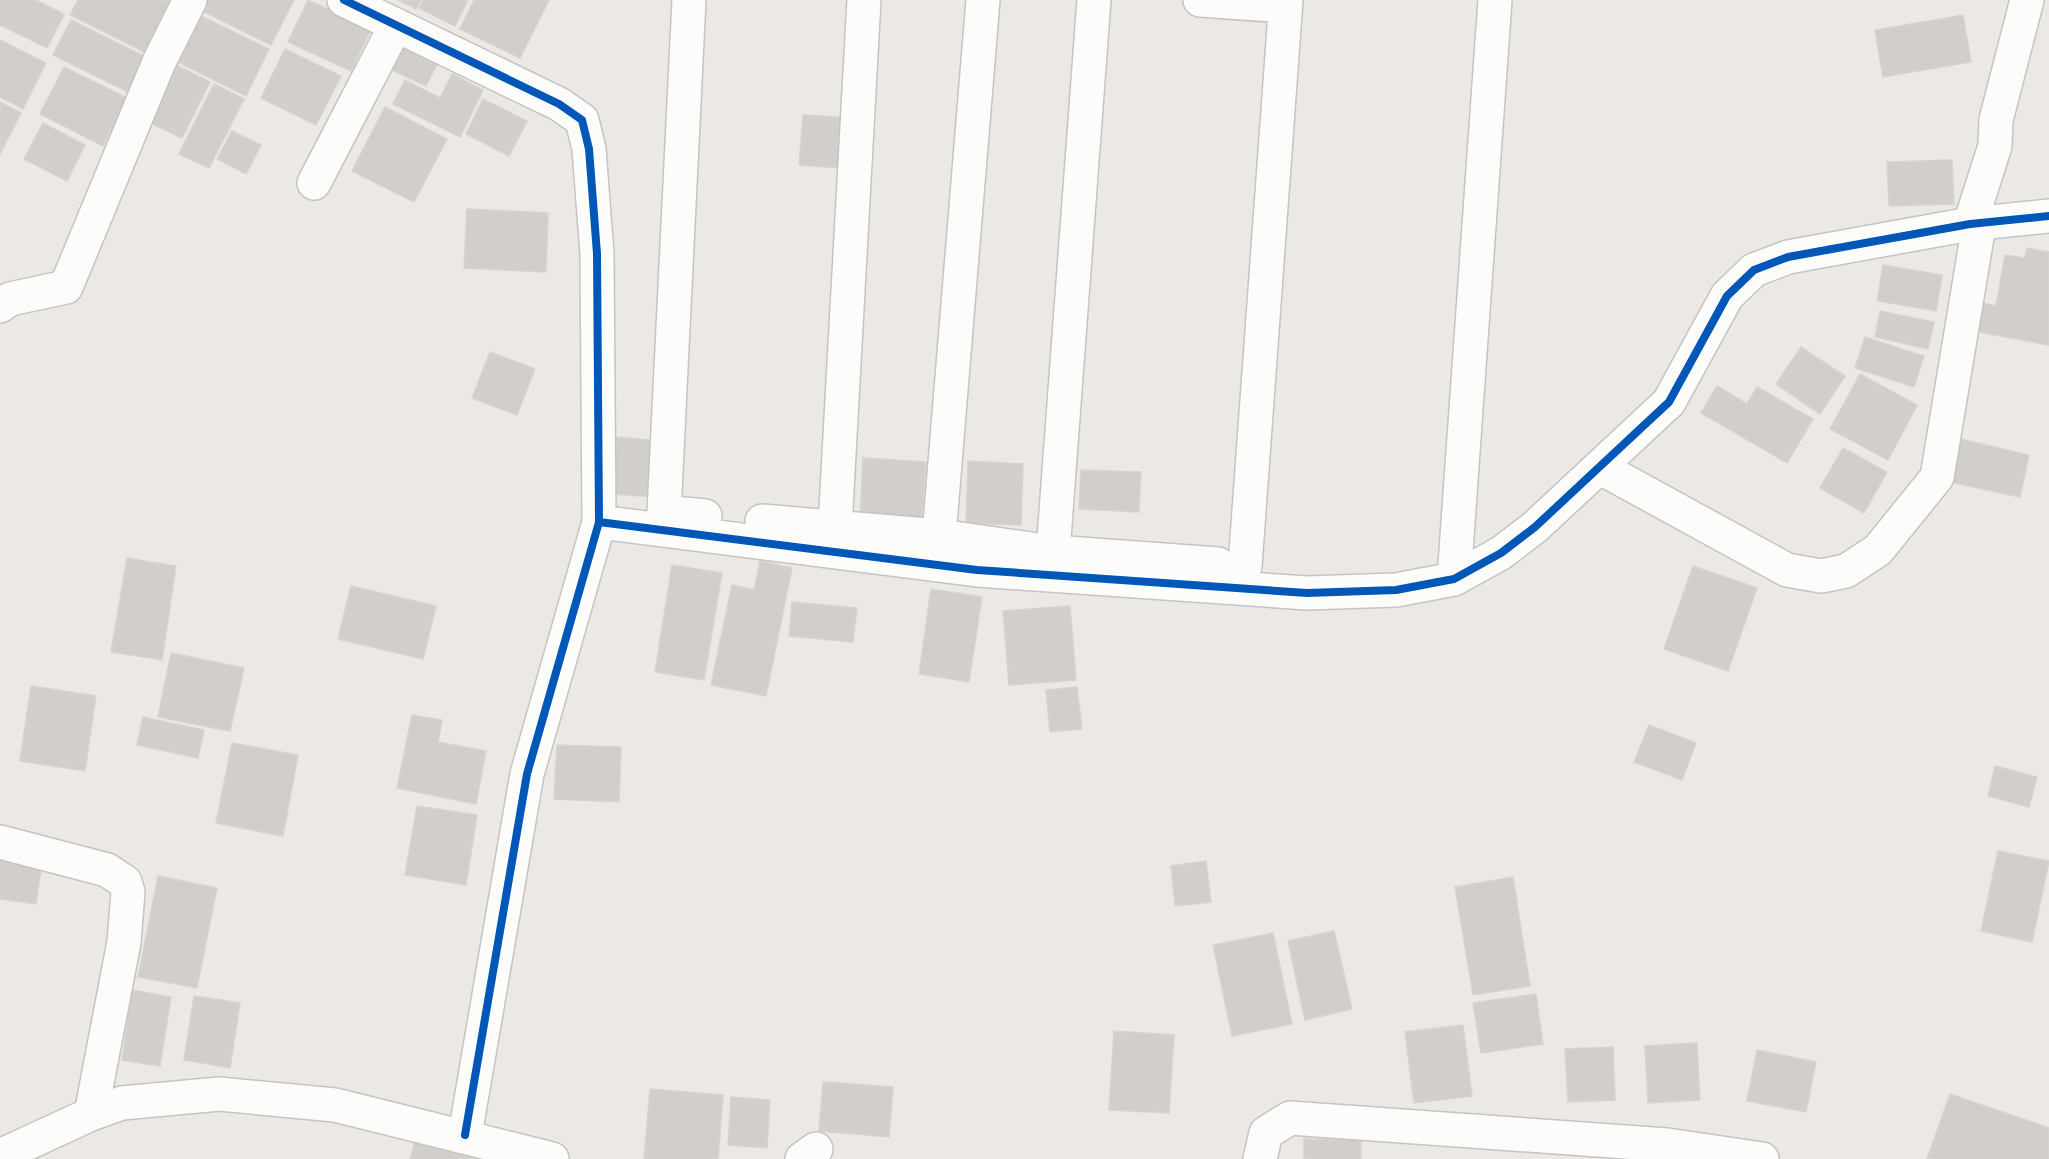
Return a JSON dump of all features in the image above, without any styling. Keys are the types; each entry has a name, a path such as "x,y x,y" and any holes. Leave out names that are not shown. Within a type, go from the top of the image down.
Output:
{"street":[{"path":"0,306 10,299 66,287 159,62 190,0"},
{"path":"344,0 559,104 582,120 589,149 597,254 599,522 527,774 465,1135"},
{"path":"689,0 664,512 939,536 1244,577 1307,593 1396,590 1454,579 1501,553 1535,527 1669,402 1727,296 1754,270 1788,257 1975,224 2049,216"},
{"path":"835,527 864,0"},
{"path":"939,536 983,0"},
{"path":"1053,552 1094,0"},
{"path":"1200,0 1285,3 1244,577"},
{"path":"1454,579 1496,0"},
{"path":"1599,467 1787,570 1821,576 1846,572 1878,550 1937,477 1975,224 1995,146 1996,120 2027,0"},
{"path":"314,183 396,25"},
{"path":"599,522 977,570 1244,577"},
{"path":"0,843 107,870 125,882 128,892 124,942 92,1114"},
{"path":"0,1156 92,1114 122,1103 219,1094 335,1105 465,1135 552,1159"},
{"path":"1260,1159 1266,1133 1290,1118 1667,1144 1762,1159"}],"building":[{"path":"0,0 36,0 64,14 47,48 0,25"},
{"path":"78,0 170,0 175,3 148,54 70,15"},
{"path":"205,0 294,0 271,45 200,10"},
{"path":"308,0 371,29 351,71 288,42"},
{"path":"398,0 421,0 416,9"},
{"path":"423,0 468,0 455,26 419,8"},
{"path":"474,0 549,0 520,58 460,29"},
{"path":"199,15 269,49 246,96 176,61"},
{"path":"1963,15 1971,62 1883,77 1875,30"},
{"path":"71,20 150,59 132,94 53,55"},
{"path":"0,40 46,63 23,109 0,97"},
{"path":"404,40 440,58 426,86 390,69"},
{"path":"285,49 341,76 316,125 261,98"},
{"path":"172,63 210,82 182,138 144,120"},
{"path":"64,67 127,98 103,146 40,114"},
{"path":"452,74 483,90 460,137 393,104 405,80 440,98"},
{"path":"214,84 244,99 209,168 179,154"},
{"path":"483,99 527,121 509,156 466,134"},
{"path":"0,102 21,113 0,154"},
{"path":"385,107 447,139 414,202 352,171"},
{"path":"803,115 870,119 867,170 799,165"},
{"path":"43,123 85,145 67,181 24,159"},
{"path":"232,131 261,145 246,174 217,159"},
{"path":"1952,160 1954,204 1889,206 1887,162"},
{"path":"467,209 548,213 546,272 464,268"},
{"path":"2027,248 2049,252 2049,345 1967,330 1972,301 1996,306 2005,255 2025,258"},
{"path":"1883,265 1942,275 1936,311 1877,301"},
{"path":"1880,311 1934,322 1928,349 1875,337"},
{"path":"1865,337 1924,356 1914,387 1855,368"},
{"path":"1801,347 1845,376 1820,414 1776,384"},
{"path":"490,352 535,369 517,415 472,398"},
{"path":"1860,374 1917,405 1888,460 1830,429"},
{"path":"1717,386 1747,404 1757,387 1813,419 1787,463 1701,413"},
{"path":"616,437 662,441 658,497 612,494"},
{"path":"1960,439 2029,455 2020,497 1950,482"},
{"path":"1843,448 1887,472 1864,513 1820,488"},
{"path":"863,458 926,462 922,522 860,518"},
{"path":"968,461 1023,464 1021,525 966,523"},
{"path":"1081,470 1141,472 1139,512 1079,509"},
{"path":"127,558 176,566 162,660 111,652"},
{"path":"760,561 792,568 766,696 711,685 732,585 754,590"},
{"path":"672,565 722,573 704,680 655,672"},
{"path":"1693,566 1757,588 1728,671 1664,649"},
{"path":"351,586 436,606 423,659 338,639"},
{"path":"931,589 982,597 969,682 919,674"},
{"path":"792,602 857,608 853,642 789,636"},
{"path":"1070,606 1076,680 1009,685 1003,611"},
{"path":"171,653 244,668 230,731 158,717"},
{"path":"31,686 96,696 85,771 20,761"},
{"path":"1077,687 1082,729 1050,732 1046,690"},
{"path":"412,715 442,720 438,742 486,751 476,804 397,788"},
{"path":"143,717 204,730 198,758 137,745"},
{"path":"1649,725 1696,743 1682,780 1634,762"},
{"path":"232,743 298,755 283,836 216,823"},
{"path":"557,745 621,747 619,802 554,799"},
{"path":"1995,766 2037,777 2029,807 1988,796"},
{"path":"417,806 477,815 466,885 405,875"},
{"path":"1998,851 2049,861 2032,942 1981,931"},
{"path":"0,857 42,862 36,904 0,899"},
{"path":"1206,861 1211,902 1175,906 1171,866"},
{"path":"158,876 217,888 197,988 138,977"},
{"path":"1513,877 1530,986 1473,995 1455,887"},
{"path":"1334,931 1352,1009 1305,1020 1288,941"},
{"path":"1273,933 1292,1024 1232,1036 1213,945"},
{"path":"132,990 171,997 160,1066 122,1060"},
{"path":"1536,994 1543,1044 1481,1053 1473,1003"},
{"path":"194,996 240,1003 230,1068 184,1060"},
{"path":"1463,1025 1472,1096 1414,1103 1405,1032"},
{"path":"1114,1031 1174,1035 1169,1113 1109,1110"},
{"path":"1697,1043 1700,1100 1648,1103 1645,1046"},
{"path":"1613,1047 1615,1100 1568,1102 1565,1049"},
{"path":"1757,1050 1816,1062 1806,1112 1747,1101"},
{"path":"823,1082 893,1087 889,1137 819,1131"},
{"path":"650,1089 723,1095 718,1159 644,1159"},
{"path":"1950,1094 2049,1128 2049,1159 1927,1159"},
{"path":"731,1097 770,1100 767,1148 728,1145"},
{"path":"1304,1139 1361,1140 1361,1159 1304,1159"},
{"path":"415,1142 476,1159 410,1159"}],"cycle path":[{"path":"344,0 559,104 582,120 589,149 597,254 599,522 527,774 465,1135"},
{"path":"599,522 977,570 1307,593 1396,590 1454,579 1501,553 1535,527 1669,402 1727,296 1754,270 1788,257 1970,224 2049,216"}]}
